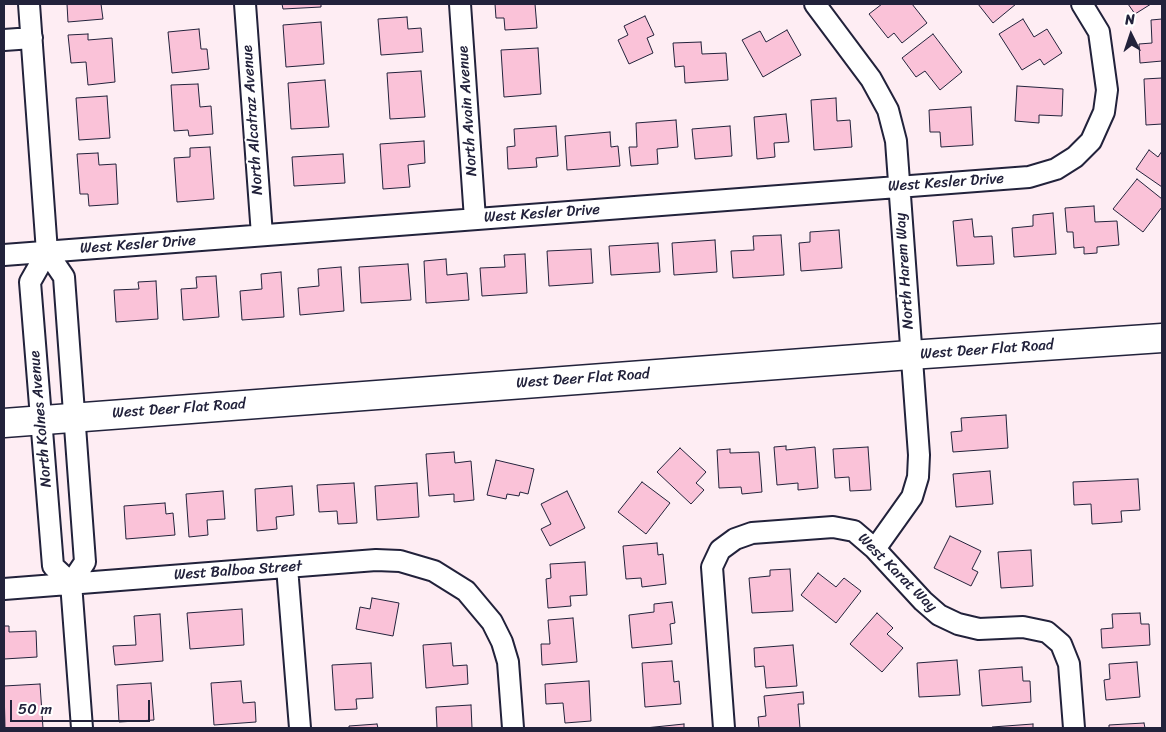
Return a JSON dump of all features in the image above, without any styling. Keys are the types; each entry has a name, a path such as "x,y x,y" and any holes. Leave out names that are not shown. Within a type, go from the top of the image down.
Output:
{"main road":[{"name":"West Deer Flat Road","path":"4,423 910,354 1162,338"}],"street":[{"path":"29,4 47,252 64,277 75,417 85,562 71,583 82,728"},
{"name":"North Alcatraz Avenue","path":"245,4 262,235"},
{"name":"North Avain Avenue","path":"460,4 475,219"},
{"name":"North Harem Way","path":"815,4 871,79 888,110 896,141 910,354 919,455 918,477 912,497 875,548"},
{"name":"West Kesler Drive","path":"4,254 1029,177 1056,169 1076,157 1090,141 1104,112 1106,90 1099,32 1082,4"},
{"path":"4,40 32,38"},
{"name":"North Kolnes Avenue","path":"47,252 30,282 53,566 71,583"},
{"name":"West Karat Way","path":"724,728 712,567 720,550 735,539 752,533 833,527 854,531 875,548 923,601 939,615 958,624 979,629 1023,627 1047,632 1061,644 1069,664 1074,728"},
{"name":"West Balboa Street","path":"4,589 376,560 400,561 434,571 466,591 492,622 502,642 508,662 513,728"},
{"path":"287,567 300,728"}],"building":[{"path":"67,4 101,4 103,19 68,22"},
{"path":"282,4 321,4 321,7 283,9"},
{"path":"495,4 535,4 537,28 505,30 504,18 496,18"},
{"path":"882,4 912,4 927,23 902,43 894,33 888,38 869,14"},
{"path":"978,4 1016,4 993,23"},
{"path":"1128,4 1151,4 1135,14"},
{"path":"645,16 654,35 647,38 653,53 629,64 618,40 628,35 624,26"},
{"path":"407,17 408,29 421,28 423,52 381,55 378,19"},
{"path":"1023,19 1034,37 1047,29 1062,53 1044,65 1040,59 1022,70 999,34"},
{"path":"1162,19 1162,61 1140,63 1139,44 1152,43 1151,20"},
{"path":"321,22 324,64 286,67 283,25"},
{"path":"199,29 201,49 207,49 209,69 172,73 168,32"},
{"path":"787,30 801,55 763,77 742,40 760,31 766,42"},
{"path":"88,34 88,40 112,38 115,82 88,85 86,62 71,63 68,35"},
{"path":"933,34 962,72 940,90 925,71 916,77 902,58"},
{"path":"701,42 702,54 726,53 728,80 685,83 684,66 675,67 673,43"},
{"path":"538,48 541,94 504,97 501,50"},
{"path":"421,71 425,117 390,119 387,73"},
{"path":"1162,78 1162,124 1146,125 1144,79"},
{"path":"325,80 329,127 291,129 288,83"},
{"path":"198,84 200,107 211,106 213,134 189,136 188,130 174,131 171,85"},
{"path":"1017,86 1063,89 1062,116 1039,115 1039,123 1015,121"},
{"path":"107,96 110,138 79,140 76,98"},
{"path":"836,98 837,121 850,120 852,147 814,150 811,100"},
{"path":"971,107 973,145 941,147 940,132 930,132 929,110"},
{"path":"786,114 789,142 774,143 775,157 757,159 754,117"},
{"path":"676,120 678,147 657,149 658,164 631,166 629,147 637,147 636,123"},
{"path":"556,126 558,156 536,158 537,167 508,169 507,147 515,146 514,129"},
{"path":"730,126 732,156 695,159 692,129"},
{"path":"610,132 611,147 618,146 620,166 567,170 565,136"},
{"path":"424,141 425,163 408,165 410,187 383,189 380,144"},
{"path":"210,147 214,199 177,202 174,158 190,157 190,148"},
{"path":"1149,150 1158,157 1162,151 1162,187 1136,169"},
{"path":"98,153 99,165 116,164 118,204 89,206 88,194 80,194 77,154"},
{"path":"343,154 345,183 294,186 292,157"},
{"path":"1137,179 1162,199 1162,207 1143,232 1113,209"},
{"path":"1094,206 1095,222 1117,221 1119,245 1097,247 1097,253 1084,254 1084,247 1074,248 1073,232 1067,232 1065,208"},
{"path":"1053,213 1056,254 1014,257 1012,228 1033,226 1033,215"},
{"path":"972,219 974,237 992,236 994,264 957,266 953,221"},
{"path":"839,230 842,268 801,271 799,243 810,242 810,232"},
{"path":"781,235 784,275 733,278 731,251 754,250 753,236"},
{"path":"715,240 717,272 674,275 672,243"},
{"path":"658,243 660,272 611,275 609,246"},
{"path":"591,249 593,283 549,286 547,251"},
{"path":"525,254 527,293 482,296 480,268 505,267 504,255"},
{"path":"446,259 447,275 467,273 469,300 426,303 424,261"},
{"path":"408,264 411,300 361,303 359,267"},
{"path":"341,267 344,311 300,315 298,288 319,286 318,269"},
{"path":"281,272 284,317 242,320 240,291 262,289 261,274"},
{"path":"216,276 219,317 183,320 181,289 197,288 196,277"},
{"path":"156,281 158,319 116,322 114,290 139,289 138,282"},
{"path":"1006,415 1008,448 953,452 951,432 962,431 961,418"},
{"path":"786,446 786,450 815,447 818,488 798,490 798,483 777,485 774,447"},
{"path":"868,447 871,490 850,491 849,477 835,478 833,449"},
{"path":"680,448 706,472 696,483 704,490 691,504 657,472"},
{"path":"730,449 730,453 759,452 762,492 742,494 741,487 719,488 717,450"},
{"path":"454,452 455,463 471,461 474,500 454,502 454,494 429,496 426,454"},
{"path":"496,460 534,469 528,494 520,492 519,496 507,494 506,499 487,495"},
{"path":"990,471 993,504 956,507 953,474"},
{"path":"1138,479 1140,510 1121,511 1122,522 1092,524 1091,504 1074,505 1073,482"},
{"path":"642,482 670,503 646,534 618,512"},
{"path":"354,483 357,523 338,524 337,511 319,512 317,485"},
{"path":"417,483 419,517 377,520 375,486"},
{"path":"292,486 294,515 276,517 277,529 257,531 255,489"},
{"path":"223,491 225,519 207,520 208,535 189,537 186,494"},
{"path":"567,491 585,528 550,546 541,529 551,524 541,504"},
{"path":"165,503 166,514 173,513 175,535 126,539 124,506"},
{"path":"950,536 981,551 972,569 978,572 971,586 934,568"},
{"path":"657,543 658,555 663,554 666,584 642,587 641,578 626,579 623,546"},
{"path":"1031,550 1033,586 1001,588 998,552"},
{"path":"585,562 587,595 570,596 571,606 548,608 546,579 551,578 550,564"},
{"path":"790,569 793,611 752,613 749,578 770,576 770,570"},
{"path":"818,573 836,587 844,578 861,591 836,623 801,595"},
{"path":"372,598 399,603 393,636 356,629 360,607 370,609"},
{"path":"672,602 675,623 670,624 672,644 632,648 629,615 654,612 654,604"},
{"path":"242,609 244,645 190,649 187,613"},
{"path":"877,613 893,628 887,634 903,648 882,672 850,644"},
{"path":"1140,613 1141,624 1149,624 1150,645 1102,648 1101,629 1113,628 1112,614"},
{"path":"160,614 163,661 115,665 113,646 136,645 134,616"},
{"path":"573,618 577,662 542,665 541,644 550,644 548,620"},
{"path":"4,626 9,626 9,632 36,631 37,657 4,659"},
{"path":"451,643 453,666 467,665 468,684 426,688 423,645"},
{"path":"793,645 797,686 766,688 764,666 755,667 754,648"},
{"path":"957,660 960,695 919,697 917,663"},
{"path":"672,661 674,682 679,681 681,704 645,707 642,663"},
{"path":"1137,662 1140,697 1106,700 1104,680 1110,679 1109,664"},
{"path":"371,663 373,698 356,699 357,709 335,710 332,665"},
{"path":"1022,667 1023,681 1030,681 1031,702 982,706 979,670"},
{"path":"241,681 243,703 255,702 256,722 214,725 211,683"},
{"path":"589,681 591,721 565,723 563,703 546,704 545,684"},
{"path":"151,683 154,720 119,722 117,685"},
{"path":"40,684 43,728 5,728 4,686"},
{"path":"803,692 804,704 798,704 800,728 759,728 758,717 766,716 764,696"},
{"path":"471,705 472,728 437,728 436,707"},
{"path":"1144,723 1145,728 1109,728 1109,725"},
{"path":"377,724 378,728 349,728 349,726"},
{"path":"684,724 684,728 645,728"},
{"path":"1033,724 1033,728 992,728 992,727"}]}
